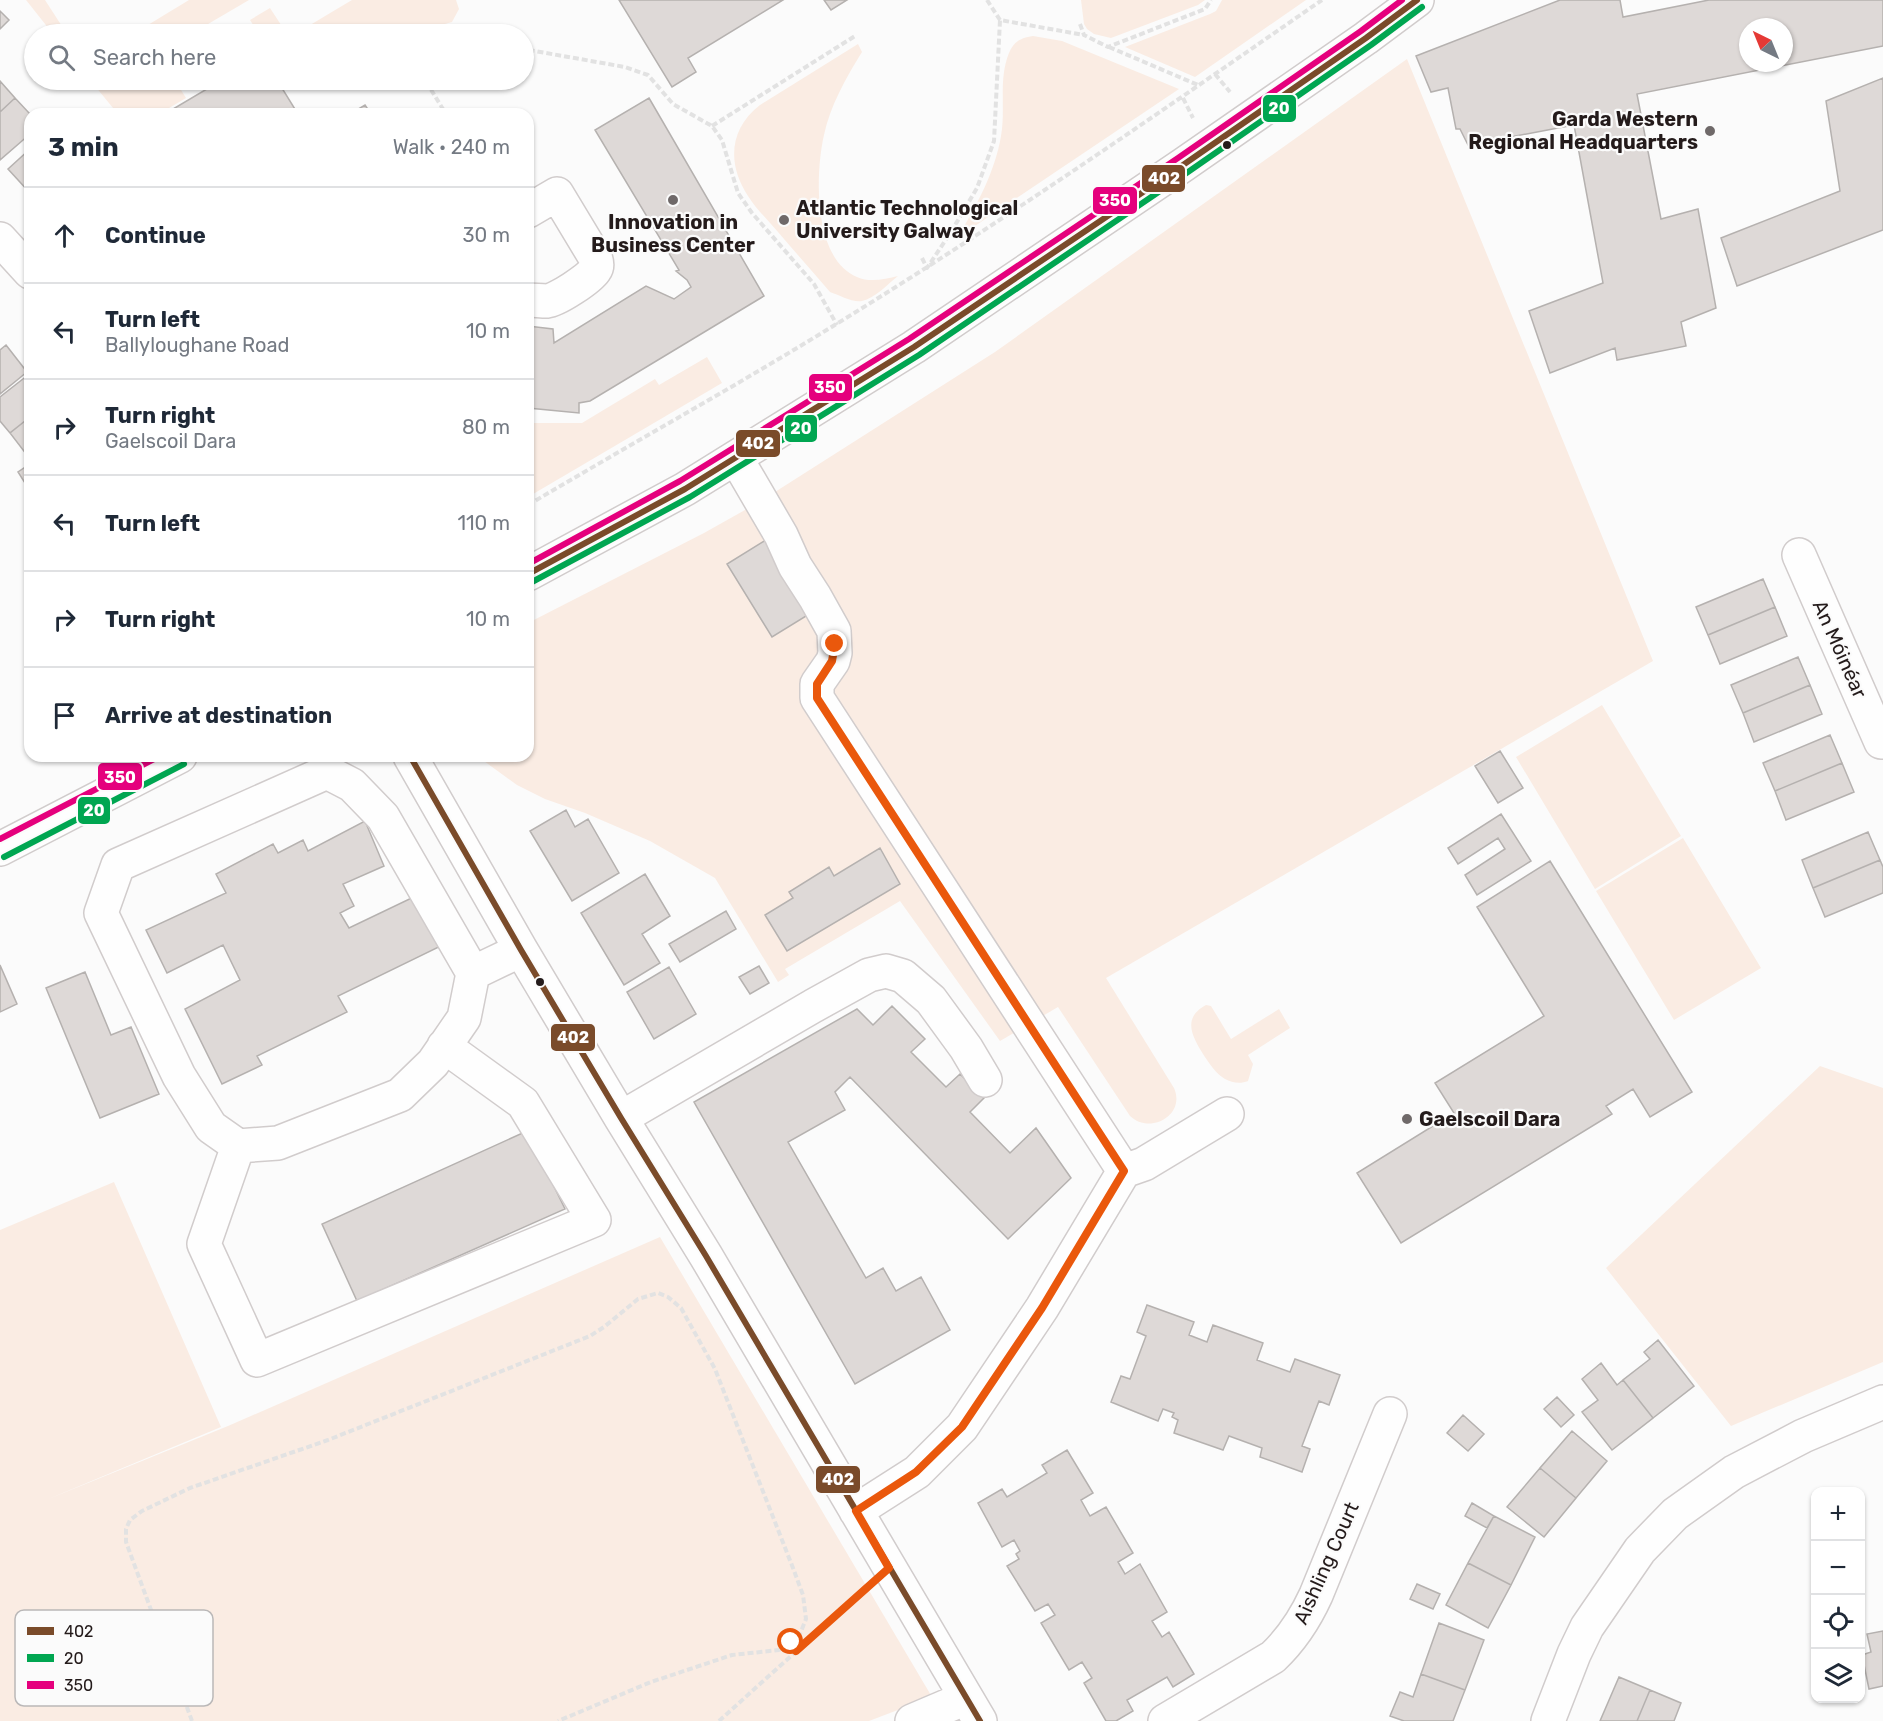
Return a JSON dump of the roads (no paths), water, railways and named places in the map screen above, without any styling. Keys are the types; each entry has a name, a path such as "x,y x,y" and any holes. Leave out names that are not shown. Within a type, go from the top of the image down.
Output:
{"street":[{"path":"534,571 685,489 835,398 979,305 1366,38 1417,0"},
{"path":"534,208 556,194 597,263 596,269 591,274 563,294 549,301 534,300"},
{"path":"0,239 24,265"},
{"path":"736,458 781,535 795,566 834,631 835,653 817,684 817,698 1124,1171"},
{"name":"An Móinéar","path":"1799,555 1882,741"},
{"path":"0,849 167,762"},
{"path":"413,762 520,950 706,1256 973,1709 912,1721"},
{"path":"327,772 352,785 383,817 473,973 464,1018 433,1063 400,1095 278,1143 238,1146 211,1127 178,1076 101,913 118,865 327,772"},
{"path":"473,973 520,950"},
{"path":"621,1118 813,1006 869,975 886,971 903,976 931,999 966,1048 985,1080"},
{"path":"238,1146 204,1244 257,1360 594,1220 523,1103 444,1047"},
{"path":"856,1511 916,1472 962,1427 1042,1308 1124,1171 1144,1164 1227,1114"},
{"path":"1548,1721 1587,1627 1640,1551 1675,1514 1742,1467 1803,1436 1883,1402"},
{"name":"Aishling Court","path":"1165,1721 1273,1657 1302,1623 1316,1595 1390,1414"}],"place":[{"name":"Garda Western Regional Headquarters","path":"1710,131"},
{"name":"Innovation in Business Center","path":"673,200"},
{"name":"Atlantic Technological University Galway","path":"784,220"},
{"name":"Gaelscoil Dara","path":"1407,1119"}]}
